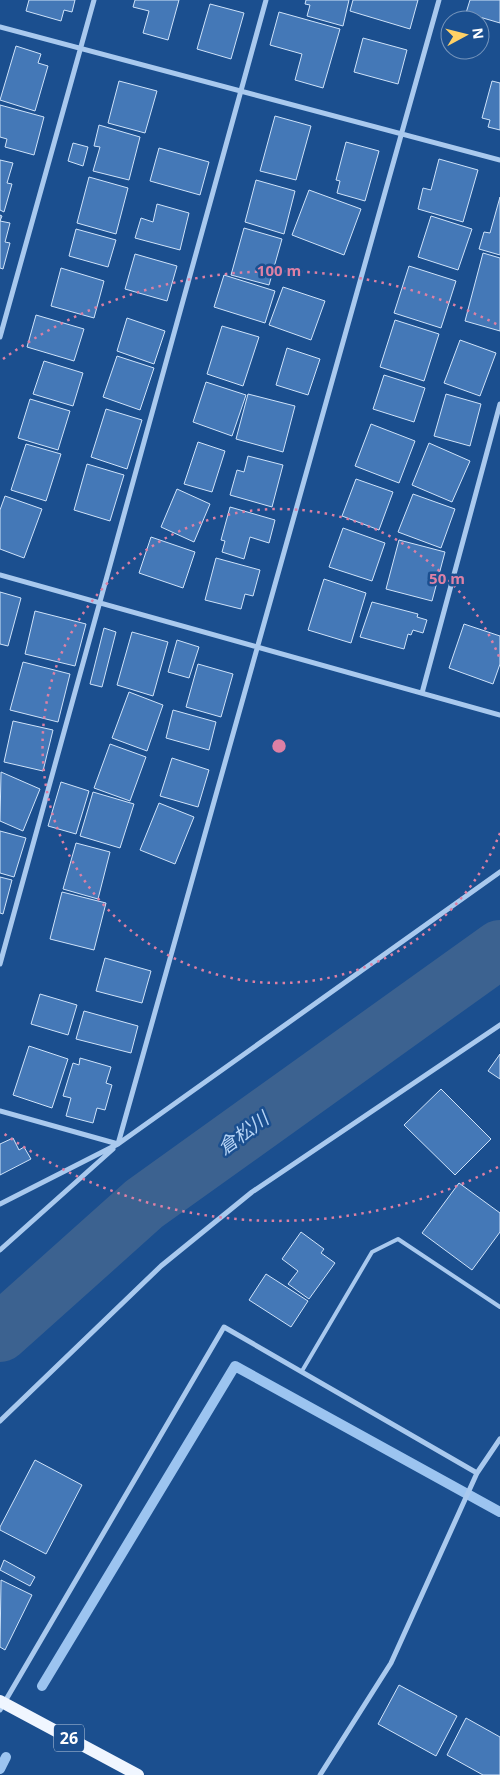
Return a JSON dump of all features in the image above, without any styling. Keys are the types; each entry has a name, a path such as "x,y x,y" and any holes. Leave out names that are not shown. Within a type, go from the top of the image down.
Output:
{"main road":[{"name":"26","path":"1,1704 138,1775"}],"street":[{"path":"0,337 94,0"},
{"path":"0,964 266,0"},
{"path":"0,1204 118,1144 439,0"},
{"path":"0,27 500,160"},
{"path":"422,693 500,404"},
{"path":"0,575 500,714"},
{"path":"0,1250 118,1144 500,872"},
{"path":"0,1421 161,1266 252,1192 500,1025"},
{"path":"0,1111 118,1144"},
{"path":"1,1704 224,1327 477,1473"},
{"path":"320,1775 391,1663 477,1473 500,1439"}],"lane":[{"path":"302,1371 372,1252 398,1239 500,1307"}],"building":[{"path":"29,0 75,0 72,12 64,10 61,21 26,11"},
{"path":"135,0 179,0 168,40 143,33 149,11 133,7"},
{"path":"306,0 349,0 343,26 307,16 310,5 305,4"},
{"path":"353,0 418,0 410,29 350,11"},
{"path":"470,0 500,0 500,23 490,20 490,10 467,10"},
{"path":"210,4 244,13 231,59 197,49"},
{"path":"279,12 340,29 323,88 295,80 302,54 270,45"},
{"path":"363,38 407,50 398,84 354,72"},
{"path":"16,46 41,54 38,63 48,66 35,111 0,100"},
{"path":"119,81 157,91 145,133 108,123"},
{"path":"492,81 500,83 500,130 488,127 490,120 482,118"},
{"path":"0,105 44,117 34,155 5,147 7,139 0,137"},
{"path":"275,116 311,126 296,180 260,171"},
{"path":"99,125 140,137 129,180 93,171 100,147 94,146"},
{"path":"346,142 379,151 365,201 337,193 340,181 336,180"},
{"path":"73,143 88,147 83,166 68,161"},
{"path":"159,148 209,162 200,195 150,181"},
{"path":"439,159 478,170 463,222 418,209 423,188 431,190"},
{"path":"0,160 13,163 7,183 12,184 4,212 0,210"},
{"path":"89,177 128,188 116,234 77,223"},
{"path":"256,180 295,191 284,234 245,222"},
{"path":"309,190 361,209 344,255 292,235"},
{"path":"500,197 500,255 479,249 484,232 490,233"},
{"path":"157,204 189,213 180,250 135,238 141,218 153,222"},
{"path":"431,216 472,229 458,270 418,257"},
{"path":"0,221 10,223 5,242 10,243 3,269 0,268"},
{"path":"244,228 282,239 269,285 231,275"},
{"path":"76,229 116,240 108,267 69,256"},
{"path":"483,253 500,258 500,331 465,321"},
{"path":"135,254 177,266 167,301 125,289"},
{"path":"409,266 456,281 441,328 394,313"},
{"path":"61,268 104,281 94,318 51,306"},
{"path":"224,275 275,291 265,323 214,307"},
{"path":"283,287 325,301 311,340 269,325"},
{"path":"36,315 84,329 74,361 27,347"},
{"path":"127,318 165,331 154,364 117,351"},
{"path":"395,320 439,334 424,381 380,367"},
{"path":"222,326 259,337 243,386 207,374"},
{"path":"460,340 496,353 480,396 444,383"},
{"path":"287,348 320,359 308,395 276,385"},
{"path":"117,356 154,368 140,410 103,397"},
{"path":"44,361 83,373 73,406 33,394"},
{"path":"384,375 425,388 414,422 373,409"},
{"path":"206,382 246,395 232,436 193,422"},
{"path":"248,394 295,406 283,452 236,439"},
{"path":"446,394 481,404 470,446 434,436"},
{"path":"30,399 70,411 58,450 18,438"},
{"path":"106,409 142,420 127,469 91,457"},
{"path":"371,424 415,441 399,483 355,466"},
{"path":"198,442 225,451 212,492 184,484"},
{"path":"429,443 470,461 452,502 412,485"},
{"path":"26,444 61,454 46,501 11,490"},
{"path":"248,456 283,465 272,507 230,495 237,470 244,472"},
{"path":"87,464 124,475 110,521 74,510"},
{"path":"356,479 393,492 379,530 342,516"},
{"path":"177,489 210,504 194,542 161,527"},
{"path":"413,494 455,509 441,548 398,532"},
{"path":"5,496 42,509 24,558 0,549 0,510"},
{"path":"230,507 275,520 269,543 250,537 244,559 222,552 225,541 221,540"},
{"path":"343,528 385,543 372,581 329,567"},
{"path":"151,537 195,552 183,588 139,573"},
{"path":"399,540 445,552 432,601 386,589"},
{"path":"216,558 260,570 253,596 245,594 241,609 205,600"},
{"path":"324,579 366,593 351,643 308,630"},
{"path":"0,592 21,598 8,646 0,644"},
{"path":"372,602 418,614 417,617 427,620 423,633 413,630 411,635 408,634 404,649 360,637"},
{"path":"35,611 86,624 75,666 25,654"},
{"path":"464,624 500,636 500,664 493,684 449,668"},
{"path":"104,628 116,632 102,687 90,684"},
{"path":"132,632 168,642 153,696 117,685"},
{"path":"177,640 199,647 189,678 168,672"},
{"path":"23,662 70,674 58,722 10,710"},
{"path":"198,664 233,674 221,717 186,707"},
{"path":"129,692 163,705 147,751 112,738"},
{"path":"173,710 216,722 209,750 166,738"},
{"path":"13,721 53,730 43,771 4,762"},
{"path":"110,744 146,757 130,801 94,788"},
{"path":"172,758 209,770 198,807 160,796"},
{"path":"1,772 40,789 23,831 0,821"},
{"path":"61,782 89,791 76,834 48,826"},
{"path":"93,792 134,804 120,848 80,836"},
{"path":"159,803 194,817 175,864 140,850"},
{"path":"0,831 26,838 14,877 0,873"},
{"path":"76,843 110,852 98,899 63,889"},
{"path":"0,877 12,880 3,914 0,913"},
{"path":"62,892 106,903 94,950 50,939"},
{"path":"105,958 151,971 142,1003 96,991"},
{"path":"40,994 77,1005 68,1035 31,1024"},
{"path":"84,1011 138,1026 131,1053 76,1039"},
{"path":"29,1046 68,1059 52,1108 13,1095"},
{"path":"500,1054 500,1079 488,1071"},
{"path":"80,1058 111,1067 106,1083 112,1085 105,1110 97,1108 93,1123 66,1116 71,1098 63,1096 73,1063 79,1065"},
{"path":"441,1089 491,1139 455,1175 404,1125"},
{"path":"13,1138 19,1150 24,1147 31,1159 0,1175 0,1144"},
{"path":"459,1183 500,1213 500,1232 472,1270 422,1233"},
{"path":"301,1232 324,1249 321,1253 335,1263 309,1299 288,1284 298,1271 282,1259"},
{"path":"266,1274 308,1301 291,1327 249,1300"},
{"path":"35,1460 82,1485 46,1554 0,1530"},
{"path":"4,1560 35,1577 30,1586 0,1570"},
{"path":"1,1580 32,1595 5,1650 0,1647"},
{"path":"399,1685 457,1716 436,1756 378,1724"},
{"path":"466,1718 500,1737 500,1775 483,1775 447,1755"}],"waterway":[{"name":"倉松川","path":"0,1333 144,1204 500,949"},
{"path":"42,1686 235,1366 500,1512"},
{"path":"0,1769 6,1757"}]}
